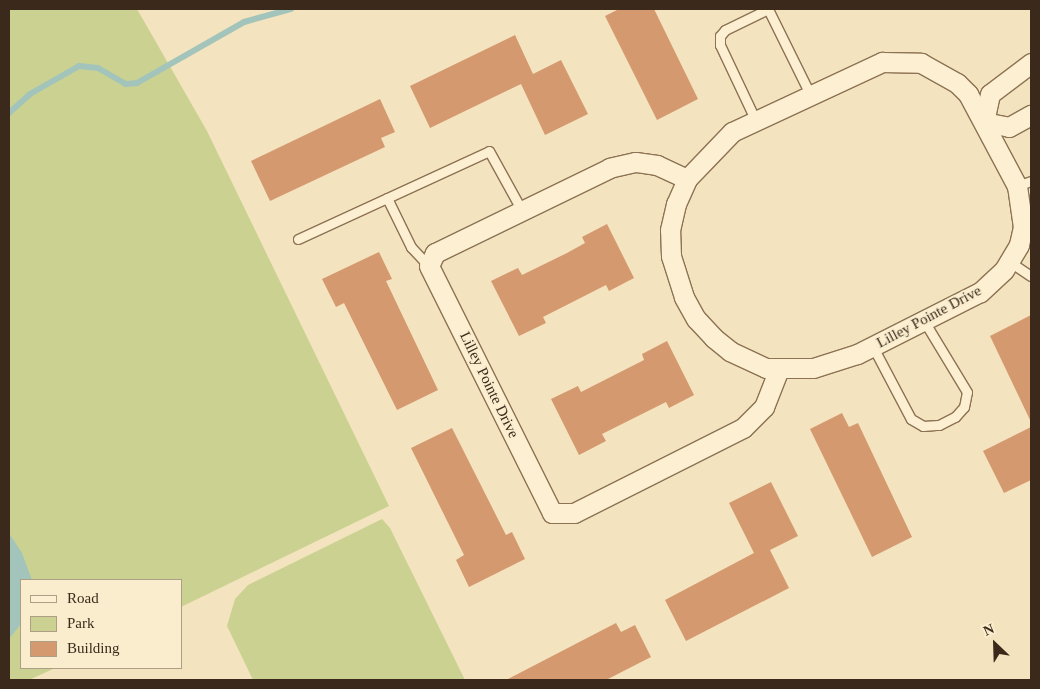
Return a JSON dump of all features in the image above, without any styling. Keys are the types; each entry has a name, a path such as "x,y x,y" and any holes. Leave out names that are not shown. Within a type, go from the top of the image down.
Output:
{"street":[{"name":"Lilley Pointe Drive","path":"882,62 922,63 957,83 968,94 1024,183 1023,227 1019,245 1010,262 980,292 873,347 836,362 779,369 766,368 746,359 714,338 696,319 684,297 671,256 670,230 686,179 725,138 755,119 882,62"},
{"path":"1031,63 990,94 984,122 1009,127 1031,115"},
{"path":"429,266 435,253 521,209 610,168 634,162 657,165 686,179"},
{"name":"Lilley Pointe Drive","path":"429,266 552,513 574,513 743,428 764,407 779,369"}],"lane":[{"path":"755,119 720,45 720,36 725,30 768,9 810,94"},
{"path":"298,239 489,151 521,209"},
{"path":"387,198 411,247 429,266"},
{"path":"1010,262 1031,276"},
{"path":"873,347 911,419 923,426 939,425 955,417 964,407 966,392 924,321"}],"green space":[{"path":"9,9 137,9 207,131 389,506 182,607 182,579 20,579 20,669 53,669 29,680 9,680"},
{"path":"382,519 390,528 465,680 253,680 227,626 235,599 248,585"}],"water":[{"path":"9,533 22,553 32,579 20,579 20,625 9,639"}],"building":[{"path":"619,9 654,9 698,99 657,120 605,16"},
{"path":"515,35 533,74 561,60 588,114 545,135 521,84 430,128 410,86"},
{"path":"380,99 395,132 381,138 385,147 270,201 251,161"},
{"path":"607,224 634,278 609,291 606,285 543,317 546,323 519,336 491,281 518,268 522,275 567,253 585,243 582,237"},
{"path":"379,252 392,279 386,281 438,390 397,410 344,303 336,307 322,279"},
{"path":"1031,315 1031,422 990,336"},
{"path":"667,341 694,395 669,408 666,402 602,434 606,441 579,455 551,399 578,386 581,392 644,360 642,354"},
{"path":"842,413 849,427 858,423 912,537 872,557 810,429"},
{"path":"1031,427 1031,480 1004,493 983,451"},
{"path":"452,428 506,535 512,532 525,559 469,587 456,560 464,555 411,448"},
{"path":"771,482 798,536 770,550 789,588 686,641 665,600 754,553 729,503"},
{"path":"616,623 621,632 635,625 651,657 606,680 506,680"}],"waterway":[{"path":"9,113 30,94 79,66 98,68 126,84 137,83 244,22 291,9"}]}
